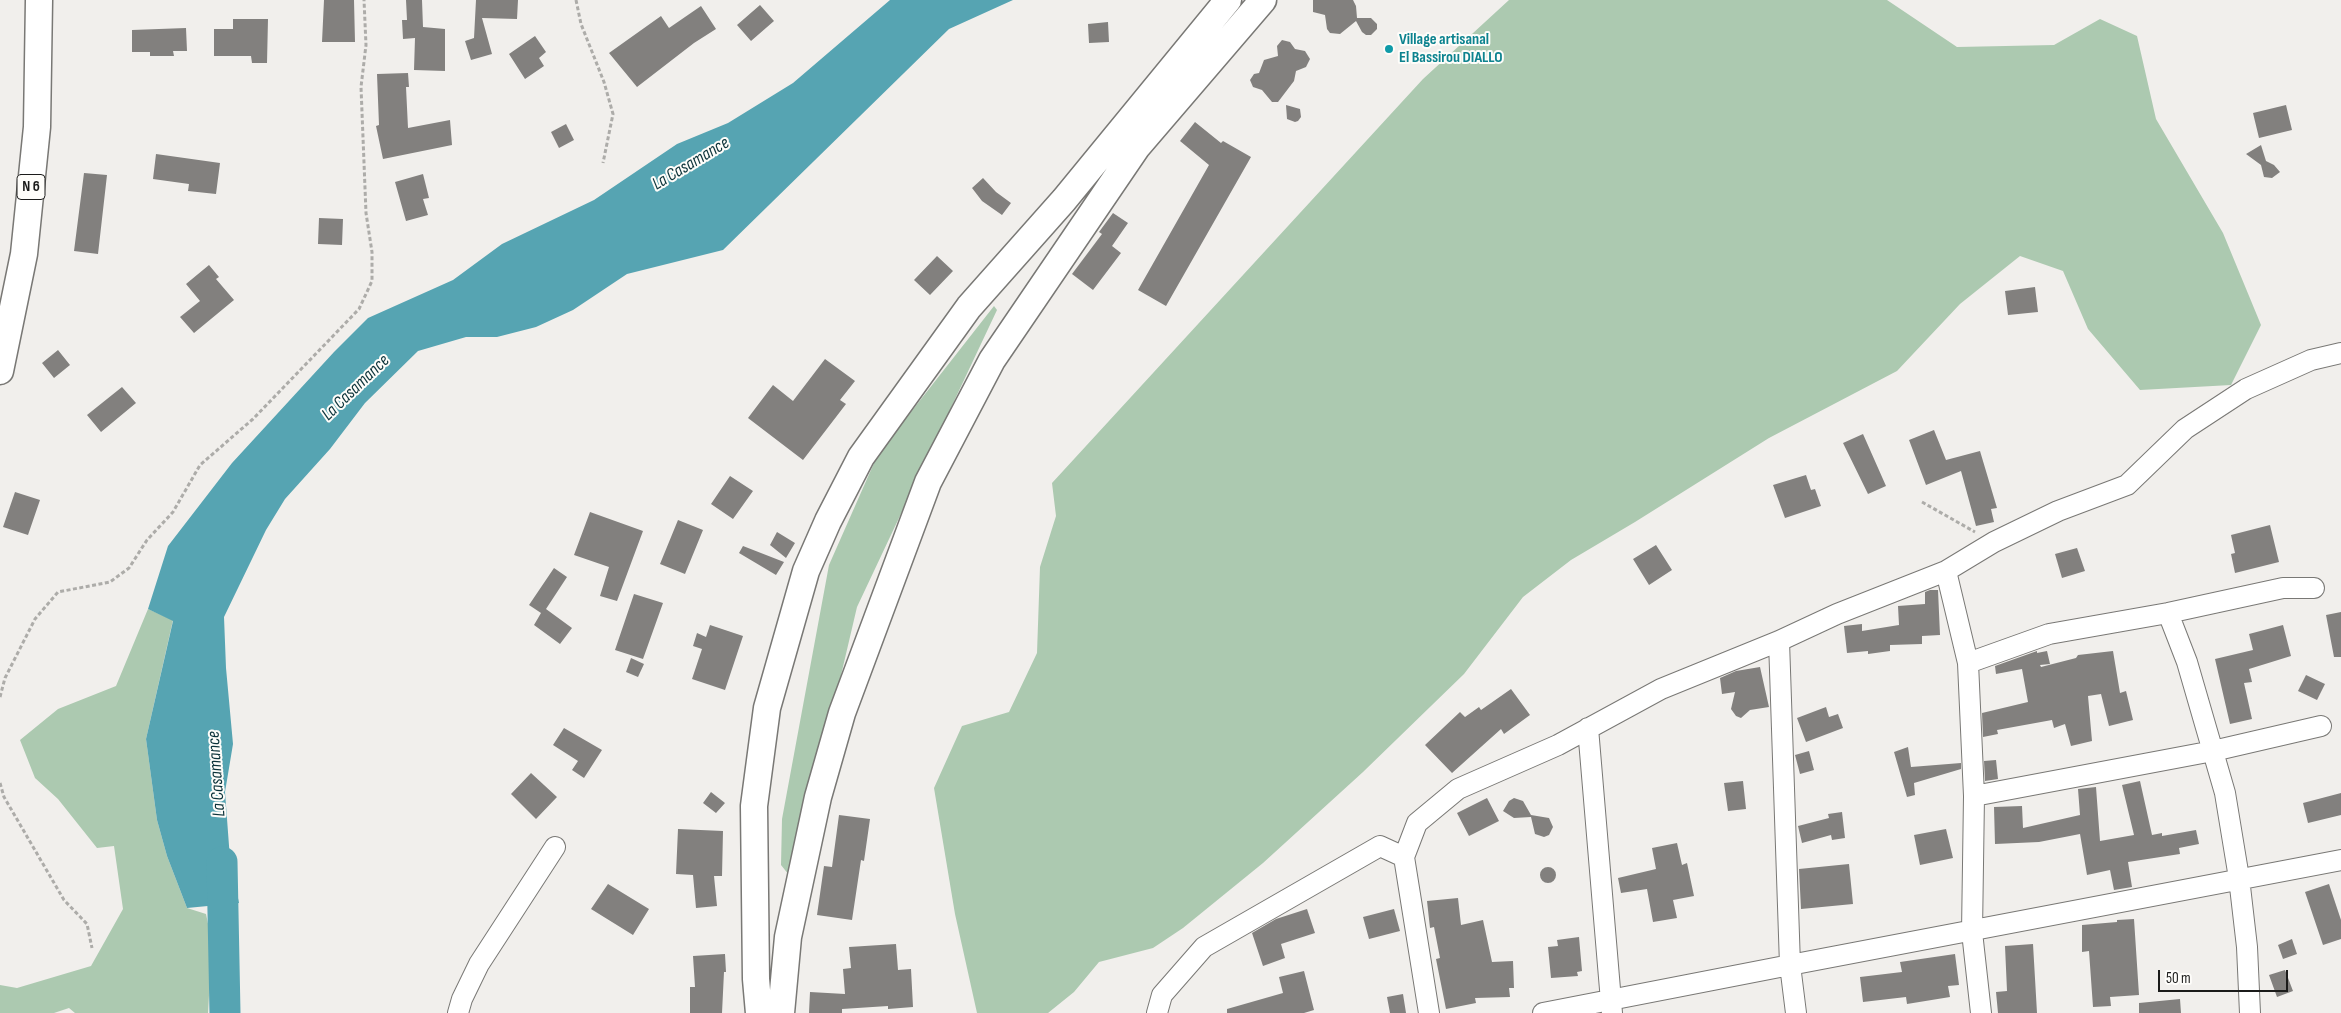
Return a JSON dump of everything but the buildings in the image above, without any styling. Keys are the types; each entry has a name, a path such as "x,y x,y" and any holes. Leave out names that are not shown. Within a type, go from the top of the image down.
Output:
{"main road":[{"name":"N 6","path":"0,371 24,254 37,127 39,0"},
{"path":"759,1013 756,979 754,806 767,708 806,571 828,521 861,457 969,307 1064,200 1228,0"},
{"path":"781,1013 788,937 818,797 842,713 928,482 992,360 1138,147 1263,0"}],"street":[{"path":"1429,1013 1404,857 1417,823 1458,789 1558,745 1661,689 1780,641 1837,614 1946,571 1994,542 2058,511 2128,485 2185,429 2246,389 2311,360 2341,353"},
{"path":"1946,571 1968,663 1974,796 1972,932 1981,1013"},
{"path":"1968,663 2049,634 2168,614 2283,588 2314,588"},
{"path":"2168,614 2187,662 2225,793 2239,878 2247,947 2250,1013"},
{"path":"1780,641 1790,965 1796,1013"},
{"path":"1974,796 2213,751 2321,726"},
{"path":"1588,728 1612,1006"},
{"path":"1157,1013 1162,995 1204,947 1380,846 1404,857"},
{"path":"458,1013 462,999 479,964 555,847"},
{"path":"1543,1013 1612,1006 1790,965 1972,932 2239,878 2341,860"}],"path":[{"path":"0,697 5,678 35,619 58,592 110,582 129,568 147,540 173,512 200,465 253,419 359,309 372,281 372,252 366,214 361,87 366,45 364,0"},
{"path":"576,0 582,24 604,82 613,114 603,163"},
{"path":"1922,502 1994,542"},
{"path":"0,783 4,797 64,900 87,924 92,948"}],"green space":[{"path":"1509,0 1887,0 1957,47 2054,45 2100,19 2137,36 2156,119 2223,233 2261,325 2231,385 2140,390 2088,329 2063,271 2020,256 1960,304 1897,371 1769,438 1571,560 1523,597 1464,674 1363,772 1263,863 1183,928 1153,948 1099,962 1074,992 1048,1013 977,1013 955,914 934,788 962,726 1009,712 1037,653 1040,567 1056,516 1052,483 1423,79"},
{"path":"994,306 997,310 857,607 793,880 781,865 782,819 829,565 878,454"},
{"path":"148,609 173,620 146,739 157,820 167,856 187,908 206,914 212,943 208,1013 75,1013 69,1008 54,1013 0,1013 0,985 17,988 91,966 123,909 114,846 97,848 58,799 35,778 20,740 58,709 116,686"}],"water":[{"path":"890,0 1013,0 949,29 723,250 627,274 573,310 536,327 497,337 466,337 418,351 365,403 330,449 285,499 266,530 224,617 226,668 233,744 225,792 230,859 239,903 187,908 167,856 157,820 146,739 173,621 148,609 168,546 232,463 334,352 368,318 453,280 502,244 594,200 677,144 728,123 793,83"}],"waterway":[{"name":"La Casamance","path":"222,862 225,1013"}],"place":[{"name":"Village artisanal El Bassirou DIALLO","path":"1389,49"}]}
